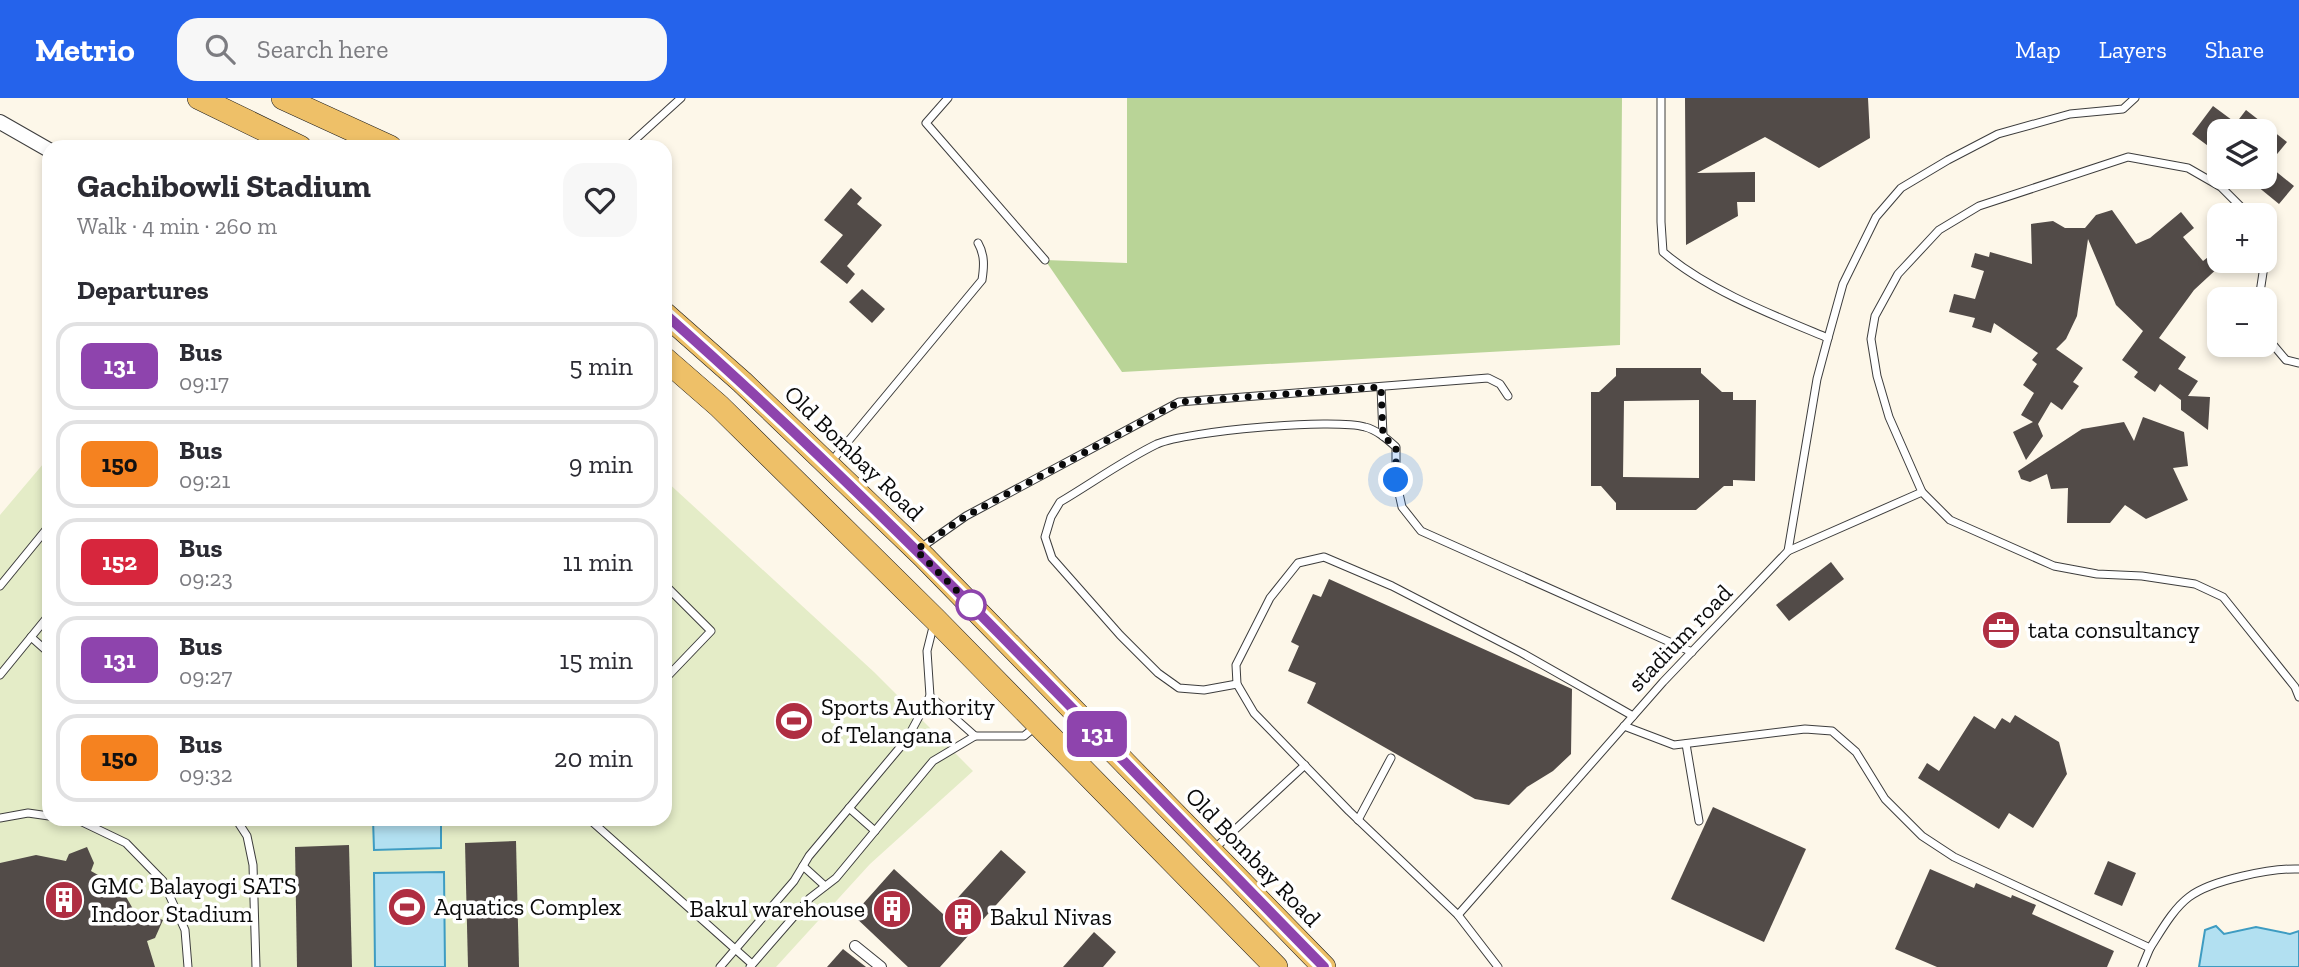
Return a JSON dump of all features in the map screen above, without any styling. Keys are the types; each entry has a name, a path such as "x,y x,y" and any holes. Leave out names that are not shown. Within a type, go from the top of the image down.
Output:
{"main road":[{"path":"200,98 286,140"},
{"path":"283,98 375,140"},
{"name":"Old Bombay Road","path":"672,320 742,382 916,550 1324,967"},
{"path":"672,365 719,407 935,619 1276,967"},
{"path":"986,671 1012,647"}],"street":[{"path":"0,122 42,146"},
{"path":"855,946 881,967"}],"lane":[{"path":"634,140 681,98"},
{"path":"948,98 926,123 1045,260"},
{"path":"1661,98 1663,252 1693,275 1771,314 1828,338"},
{"path":"1788,551 1817,379 1843,284 1876,216 1901,188 1998,134 2070,114 2123,109 2135,98"},
{"path":"2237,203 2221,187 2188,168 2128,157 1979,206 1940,230 1898,274 1875,316 1871,339 1877,376 1889,417 1922,492 1951,520 2054,566 2097,574 2142,576 2195,584 2223,597 2295,687 2299,697"},
{"path":"828,465 982,280 984,264 978,243"},
{"path":"2277,349 2286,360 2299,363"},
{"path":"916,550 966,516 1179,402 1488,378 1500,384 1508,396"},
{"path":"1381,387 1383,436"},
{"path":"1237,684 1204,690 1180,688 1158,673 1120,635 1052,558 1045,537 1051,517 1060,502 1159,443 1221,433 1326,423 1365,427 1383,436 1396,447 1396,480 1402,507 1421,531 1692,652"},
{"path":"1788,551 1922,492"},
{"path":"0,586 42,535"},
{"name":"stadium road","path":"1458,915 1633,716 1788,551"},
{"path":"1498,967 1458,915 1358,820 1254,713 1237,684 1236,665 1270,598 1298,563 1324,557 1392,586 1633,716"},
{"path":"672,592 711,631 672,672"},
{"path":"720,967 794,881 849,808 907,739 930,696 927,651 935,619"},
{"path":"0,675 42,624"},
{"path":"31,637 42,647"},
{"path":"930,696 975,736"},
{"path":"597,826 736,949 751,966 810,898 836,878 933,761 975,736 1024,736 1038,724"},
{"path":"1624,726 1674,745 1805,729 1832,731 1856,752 1885,799 1922,836 1954,857 2150,948"},
{"path":"1686,744 1699,821"},
{"path":"1358,820 1391,758"},
{"path":"1211,851 1305,765"},
{"path":"849,808 875,831"},
{"path":"0,818 28,813 42,815"},
{"path":"92,826 126,843 163,881 185,930 188,967"},
{"path":"241,826 247,836 253,865 256,967"},
{"path":"803,866 825,886"},
{"path":"2142,967 2150,948 2170,918 2190,896 2229,879 2290,868 2299,869"}],"green space":[{"path":"1127,98 1622,98 1620,345 1122,372 1045,260 1127,263"},
{"name":"Sports Authority of Telangana","path":"42,465 42,826 672,826 672,486 874,672 973,771 870,864 776,967 0,967 0,515"}],"water":[{"path":"373,826 441,826 441,848 374,850"},
{"path":"444,872 445,967 375,967 374,873"},
{"path":"2216,926 2224,934 2256,927 2290,934 2299,931 2299,967 2199,967 2205,930"}],"building":[{"path":"1685,98 1868,98 1870,138 1819,168 1765,137 1697,173 1755,172 1755,202 1737,202 1738,216 1686,245"},
{"path":"2213,106 2231,119 2207,119 2207,145 2192,134"},
{"path":"2246,110 2258,119 2239,119"},
{"path":"2277,134 2287,142 2277,154"},
{"path":"2277,172 2294,186 2279,204 2261,189 2277,189"},
{"path":"851,188 862,198 857,204 882,225 847,266 855,274 847,284 820,262 843,235 824,220"},
{"path":"2112,210 2136,244 2150,238 2181,212 2194,228 2183,237 2203,261 2207,258 2207,273 2212,273 2194,290 2159,338 2186,357 2178,369 2198,381 2188,396 2210,397 2208,430 2181,410 2181,400 2160,384 2155,392 2134,377 2138,372 2122,360 2143,331 2116,305 2088,239 2077,316 2066,339 2056,349 2083,368 2073,382 2079,386 2062,410 2051,402 2038,424 2043,436 2026,460 2013,432 2033,422 2021,415 2034,393 2023,385 2037,364 2032,360 2038,353 1994,323 1991,333 1972,327 1975,318 1949,312 1954,294 1975,299 1984,271 1971,267 1975,253 1989,257 1990,252 2032,264 2031,224 2053,221 2065,228 2085,228 2096,215"},
{"path":"862,289 885,309 872,323 849,302"},
{"path":"1616,368 1701,368 1701,373 1722,392 1733,392 1733,400 1756,400 1755,481 1733,480 1733,486 1724,486 1696,510 1616,510 1616,503 1601,486 1591,486 1591,392 1599,392 1616,376","holes":["1699,400 1699,478 1623,477 1624,401"]},
{"path":"2143,417 2184,432 2188,466 2173,468 2188,500 2146,519 2125,505 2110,523 2067,523 2068,488 2051,489 2047,474 2030,482 2021,479 2018,471 2082,429 2124,422 2134,441"},
{"path":"1831,562 1844,579 1789,621 1776,605"},
{"path":"1329,579 1572,689 1571,754 1553,771 1527,787 1509,805 1475,799 1307,703 1316,683 1288,671 1299,646 1291,642 1313,594 1321,597"},
{"path":"2015,715 2059,742 2067,774 2033,828 2009,813 1999,829 1918,778 1927,763 1939,771 1974,716 1995,729 2002,718 2010,723"},
{"path":"1713,807 1806,849 1764,942 1671,899"},
{"path":"516,841 519,967 468,967 465,843"},
{"path":"349,845 352,967 297,967 295,847"},
{"name":"GMC Balayogi SATS Indoor Stadium","path":"87,847 94,863 91,871 121,888 137,916 145,913 163,920 155,938 147,941 155,967 0,967 0,863 36,855 66,861 69,854"},
{"path":"1001,850 1026,872 940,967 908,967 853,915 894,869 943,914"},
{"path":"2108,861 2136,873 2122,906 2094,894"},
{"path":"1930,869 1974,888 1976,883 2036,905 2032,914 2114,951 2107,967 1937,967 1895,949"},
{"name":"Bakul Nivas","path":"1094,932 1116,952 1103,967 1063,967"},
{"path":"843,949 866,967 827,967"}],"bus line":[{"name":"131","path":"672,320 742,382 924,557 1324,967"}],"place":[{"name":"tata consultancy","path":"2001,630"},
{"name":"Sports Authority of Telangana","path":"794,721"},
{"name":"GMC Balayogi SATS Indoor Stadium","path":"64,900"},
{"name":"Aquatics Complex","path":"407,907"},
{"name":"Bakul warehouse","path":"892,909"},
{"name":"Bakul Nivas","path":"963,917"}],"route":[{"path":"971,605 977,611 916,550 966,516 1179,402 1381,387 1383,436 1396,447 1396,480"}]}
